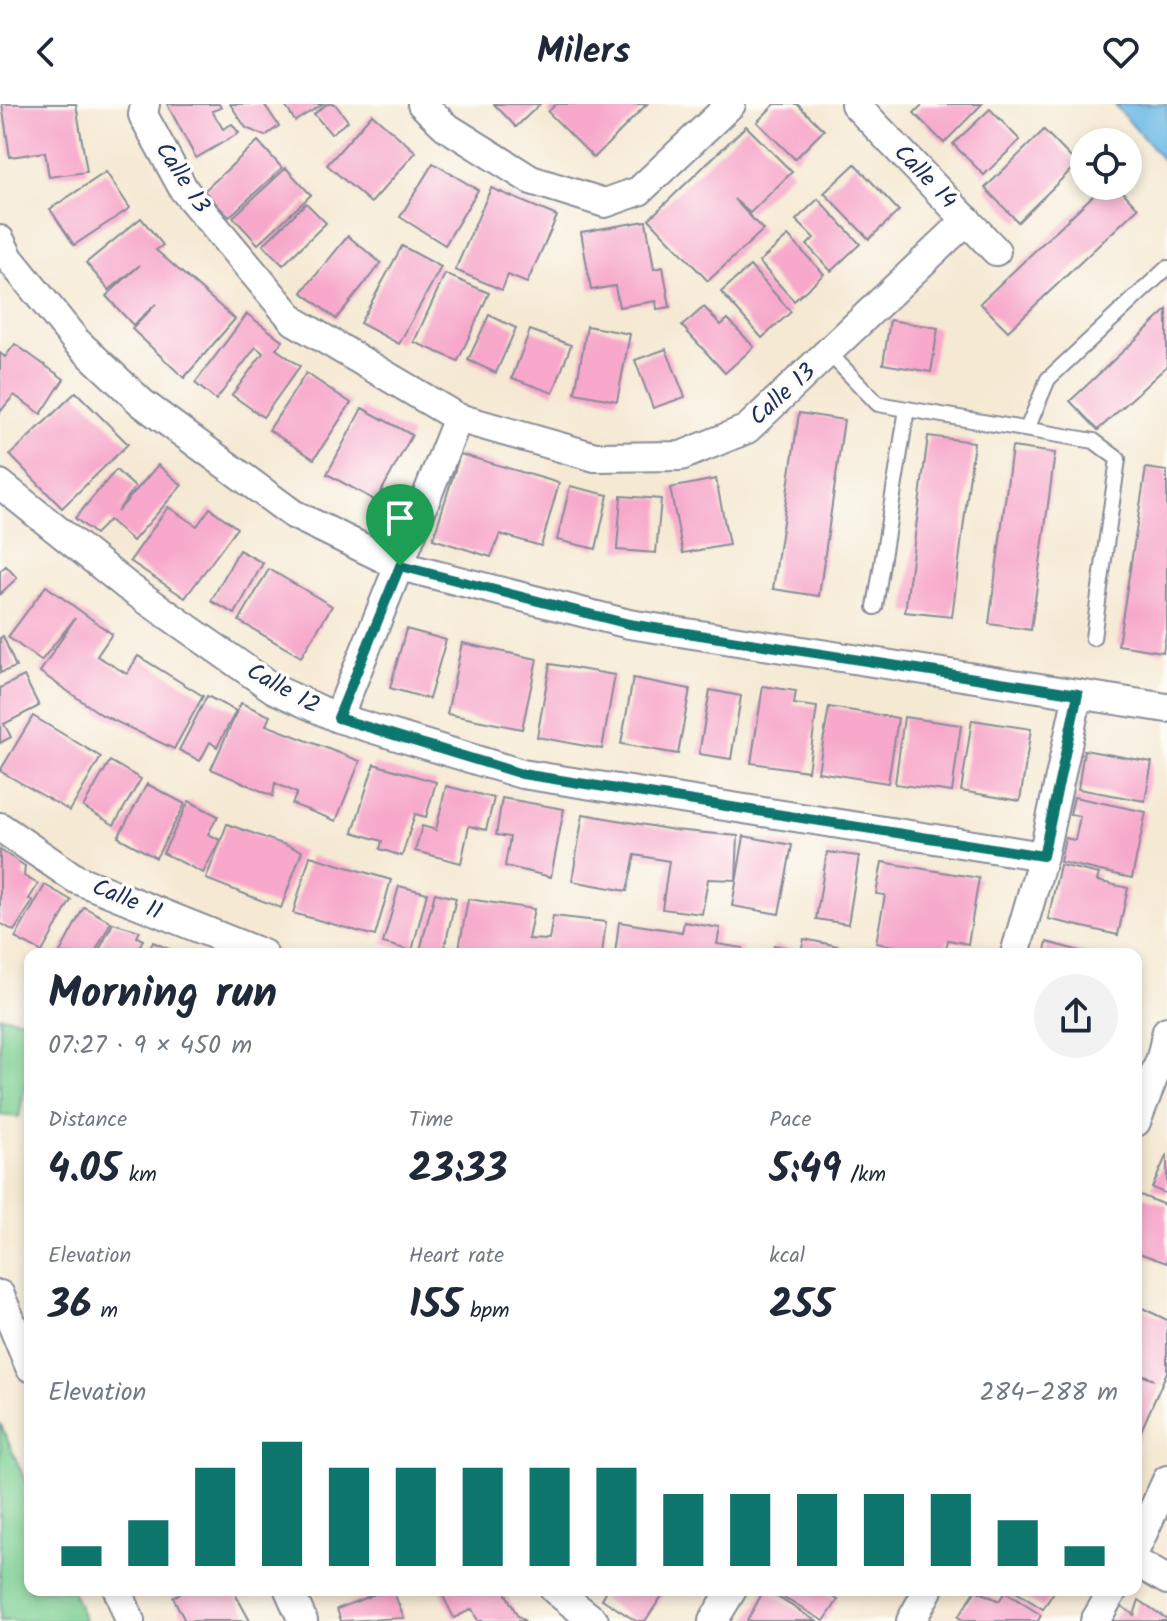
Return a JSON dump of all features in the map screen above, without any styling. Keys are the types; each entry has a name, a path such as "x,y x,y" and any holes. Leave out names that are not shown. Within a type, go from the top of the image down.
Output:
{"street":[{"name":"Calle 13","path":"145,104 143,115 184,190 294,321 458,418 595,457 681,456 747,429 967,220"},
{"path":"422,104 445,126 531,180 605,203 639,191 731,104"},
{"name":"Calle 14","path":"855,104 996,251"},
{"path":"0,240 9,258 76,341 142,403 293,514 400,566 629,624 1167,708"},
{"path":"338,718 458,418"},
{"name":"Calle 12","path":"0,484 127,586 274,689 338,718 522,774 1043,856"},
{"path":"1017,948 1043,856 1078,694"},
{"name":"Calle 11","path":"0,827 76,879 248,948"},
{"path":"1142,1107 1161,1058 1167,1031"},
{"path":"0,1295 23,1330"},
{"path":"1142,1535 1167,1480"},
{"path":"1142,1565 1167,1580"},
{"path":"120,1596 130,1621"},
{"path":"292,1596 303,1621"},
{"path":"563,1596 594,1621"},
{"path":"713,1621 728,1596"},
{"path":"911,1621 925,1596"},
{"path":"1095,1621 1110,1596"}],"lane":[{"path":"1027,429 1048,379 1167,268"},
{"path":"829,353 878,404 1094,441 1118,459 1093,638"},
{"path":"875,607 907,409"}],"green space":[{"path":"0,1016 24,1020 24,1092 19,1117 0,1115"},
{"path":"0,1423 24,1478 24,1596 75,1596 85,1621 0,1621"}],"water":[{"path":"1114,104 1167,104 1167,165 1142,136 1142,128 1135,128"}],"building":[{"path":"2,104 76,104 87,172 49,177 45,152 10,157"},
{"path":"167,104 219,104 221,108 212,111 223,129 232,124 239,133 196,158"},
{"path":"230,104 264,104 279,126 265,136 246,128"},
{"path":"284,104 323,104 295,121"},
{"path":"327,104 335,104 348,121 331,134 314,114"},
{"path":"494,104 540,104 516,127"},
{"path":"556,104 647,104 594,158 548,112"},
{"path":"775,104 797,104 824,130 795,159 757,122"},
{"path":"923,104 982,104 944,143 914,113"},
{"path":"990,109 1020,140 984,175 953,144"},
{"path":"372,114 416,152 371,203 327,165"},
{"path":"746,126 792,172 750,213 734,199 763,230 708,281 649,219"},
{"path":"1044,130 1070,157 1070,171 1018,222 985,188"},
{"path":"258,141 282,168 229,217 204,191"},
{"path":"433,163 478,190 445,245 400,217"},
{"path":"855,164 899,211 869,239 824,193"},
{"path":"286,168 311,195 258,244 233,217"},
{"path":"106,172 130,208 74,245 50,209"},
{"path":"491,188 557,216 527,283 508,275 502,290 455,270"},
{"path":"818,199 860,244 831,271 807,245 814,238 796,220"},
{"path":"1088,200 1130,200 1138,208 1008,331 980,303"},
{"path":"306,203 326,223 283,265 263,245"},
{"path":"141,218 163,245 156,250 235,319 184,378 132,329 156,304 133,325 106,296 140,265 109,290 86,263"},
{"path":"646,221 654,269 663,267 670,307 657,309 656,301 619,307 615,286 591,290 581,232"},
{"path":"348,236 381,263 336,319 302,292"},
{"path":"788,236 824,274 794,301 759,262"},
{"path":"402,246 441,267 399,344 360,323"},
{"path":"750,266 791,312 762,338 721,292"},
{"path":"445,274 489,293 458,361 414,342"},
{"path":"704,307 721,325 728,319 754,347 725,373 682,326"},
{"path":"1167,310 1167,366 1098,430 1070,401"},
{"path":"247,314 283,341 276,349 300,366 263,417 232,395 263,353 256,347 216,400 195,383"},
{"path":"489,315 516,328 496,373 468,360"},
{"path":"890,320 938,328 931,372 883,364"},
{"path":"587,326 630,334 617,401 575,393"},
{"path":"530,330 571,345 553,393 512,378"},
{"path":"15,344 64,379 41,414 14,395 0,412 0,353 5,357"},
{"path":"666,349 685,397 653,408 635,360"},
{"path":"306,373 351,403 314,459 269,430"},
{"path":"76,392 128,444 62,508 10,455"},
{"path":"362,408 412,435 376,501 327,474"},
{"path":"799,413 844,420 819,596 773,589"},
{"path":"928,436 974,442 952,617 905,612"},
{"path":"1012,447 1055,453 1031,630 989,624"},
{"path":"460,454 559,483 541,546 500,534 491,557 433,539"},
{"path":"158,465 182,485 133,541 109,520 95,534 75,518 116,470 135,487 117,512"},
{"path":"1146,468 1167,471 1167,628 1163,652 1118,645"},
{"path":"716,479 729,545 683,553 670,488"},
{"path":"570,486 608,495 596,549 557,540"},
{"path":"621,496 661,499 656,553 617,550"},
{"path":"168,507 197,526 210,508 237,528 185,598 130,561"},
{"path":"239,550 263,563 235,614 211,601"},
{"path":"6,566 17,578 0,594 0,571"},
{"path":"269,569 332,606 301,657 239,621"},
{"path":"46,586 112,634 97,656 127,674 138,656 203,696 174,749 102,715 40,672 75,618 41,661 8,637"},
{"path":"406,629 446,640 429,699 390,688"},
{"path":"3,636 16,667 0,673 0,638"},
{"path":"462,643 537,659 522,729 447,714"},
{"path":"550,664 615,675 602,749 537,737"},
{"path":"24,676 39,706 4,724 11,737 0,743 0,688"},
{"path":"633,678 690,689 678,754 621,744"},
{"path":"763,686 796,691 794,704 817,707 808,771 751,763"},
{"path":"710,690 741,696 731,759 699,754"},
{"path":"207,696 236,711 217,747 210,742 200,761 179,750"},
{"path":"241,703 270,716 266,725 360,761 336,821 292,804 297,793 275,783 273,796 211,769"},
{"path":"829,707 898,718 888,783 818,772"},
{"path":"33,716 101,757 70,811 0,771"},
{"path":"904,717 961,725 952,792 895,784"},
{"path":"972,720 1031,729 1020,801 961,791"},
{"path":"1084,750 1152,762 1145,801 1078,789"},
{"path":"110,761 141,779 114,825 83,807"},
{"path":"374,764 436,782 426,817 415,814 402,856 380,849 382,841 353,832"},
{"path":"147,784 185,804 156,858 118,837"},
{"path":"446,786 494,798 486,830 469,826 461,863 415,851 422,826 436,830"},
{"path":"1074,797 1146,812 1132,878 1060,862 1065,838 1075,840 1080,816 1070,814"},
{"path":"502,798 564,809 551,877 505,866 510,837 496,835"},
{"path":"189,801 218,816 208,834 220,840 203,873 163,853"},
{"path":"583,814 674,830 738,836 736,880 708,879 702,914 662,909 669,861 635,855 627,891 572,881"},
{"path":"227,824 302,851 281,908 206,879"},
{"path":"744,836 792,845 779,914 732,906"},
{"path":"0,850 25,866 24,876 38,884 29,899 33,901 14,931 0,923"},
{"path":"827,852 859,856 848,924 816,919"},
{"path":"310,856 391,880 375,936 293,913"},
{"path":"882,862 979,878 968,944 948,940 946,948 905,948 876,943 885,895 876,894"},
{"path":"1060,865 1099,874 1097,881 1128,888 1118,935 1048,919"},
{"path":"45,885 71,900 44,948 34,948 15,938"},
{"path":"399,886 427,893 413,948 383,943"},
{"path":"435,893 456,898 444,948 421,948"},
{"path":"468,899 534,909 528,939 549,940 553,916 606,922 603,948 459,948"},
{"path":"84,907 111,922 97,948 62,948"},
{"path":"619,922 682,932 684,922 720,928 717,944 743,948 616,948"},
{"path":"113,923 140,931 137,937 143,940 140,945 146,948 100,948"},
{"path":"804,939 843,947 843,948 802,948"},
{"path":"153,942 166,948 150,948"},
{"path":"1047,942 1069,948 1046,948"},
{"path":"1167,1154 1167,1194 1152,1188"},
{"path":"1142,1196 1167,1206 1167,1263 1142,1254"},
{"path":"1142,1308 1167,1320 1167,1372 1142,1428 1142,1375 1154,1380 1142,1374"},
{"path":"236,1596 250,1621 185,1621 173,1597"},
{"path":"370,1596 395,1596 404,1618 341,1621 337,1609"},
{"path":"443,1596 507,1596 517,1615 525,1621 478,1621 472,1609 454,1618"},
{"path":"604,1596 662,1596 645,1621 636,1621 602,1599"},
{"path":"761,1596 776,1596 816,1621 747,1621"},
{"path":"780,1596 831,1596 838,1600 824,1621"},
{"path":"972,1596 989,1596 999,1601 1002,1596 1011,1596 1041,1615 1038,1621 964,1621 958,1617"},
{"path":"1022,1596 1051,1596 1043,1609"},
{"path":"1139,1600 1167,1621 1112,1621 1121,1606 1134,1615"}],"route":[{"path":"400,566 629,624 1078,694 1043,856 522,774 338,718 400,566"}]}
